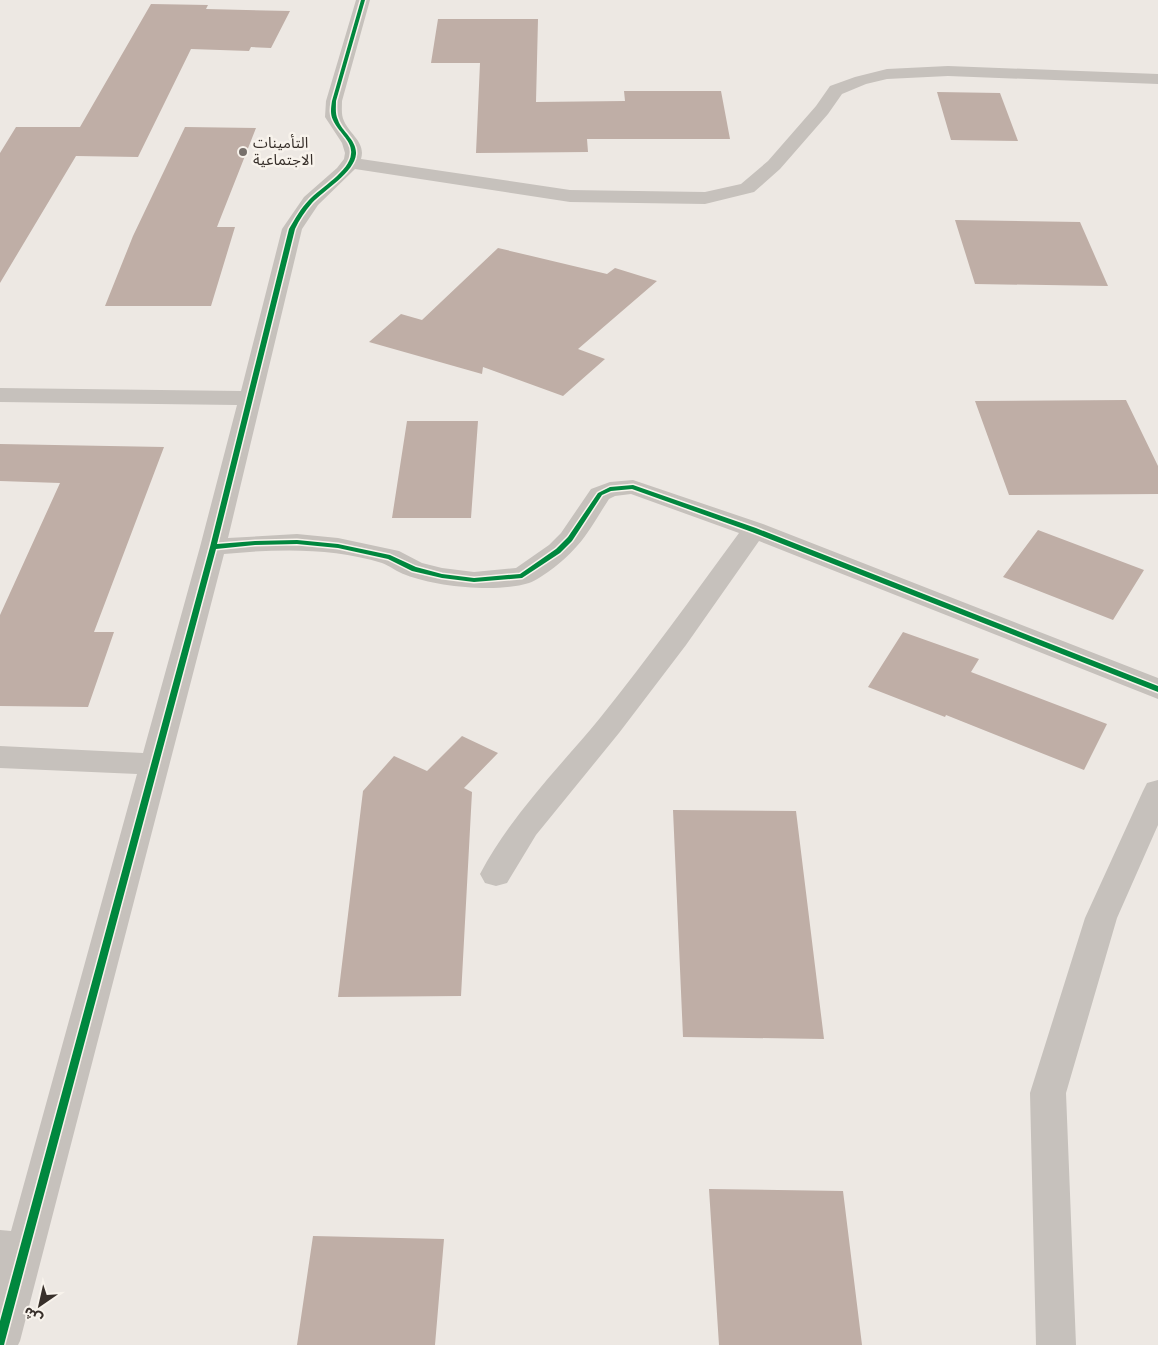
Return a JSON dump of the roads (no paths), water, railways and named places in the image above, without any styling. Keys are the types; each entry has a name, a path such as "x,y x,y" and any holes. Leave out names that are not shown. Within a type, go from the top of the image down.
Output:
{"street":[{"path":"0,1341 12,1249 155,764 213,547 292,229 310,202 352,163 354,152 349,140 334,118 334,101 362,0"},
{"path":"352,163 570,196 705,198 747,188 774,165 822,110 836,90 860,80 887,74 948,71 1158,79"},
{"path":"0,395 250,398"},
{"path":"213,547 297,542 338,546 390,557 414,568 442,576 474,580 522,576 558,551 570,539 600,494 610,489 621,487 644,490 754,530 1158,690"},
{"path":"496,874 524,828 609,726 676,639 754,530"},
{"path":"0,756 155,764"},
{"path":"1056,1345 1048,1093 1100,918 1158,791"}],"place":[{"name":"التأمينات الاجتماعية","path":"243,152"}]}
